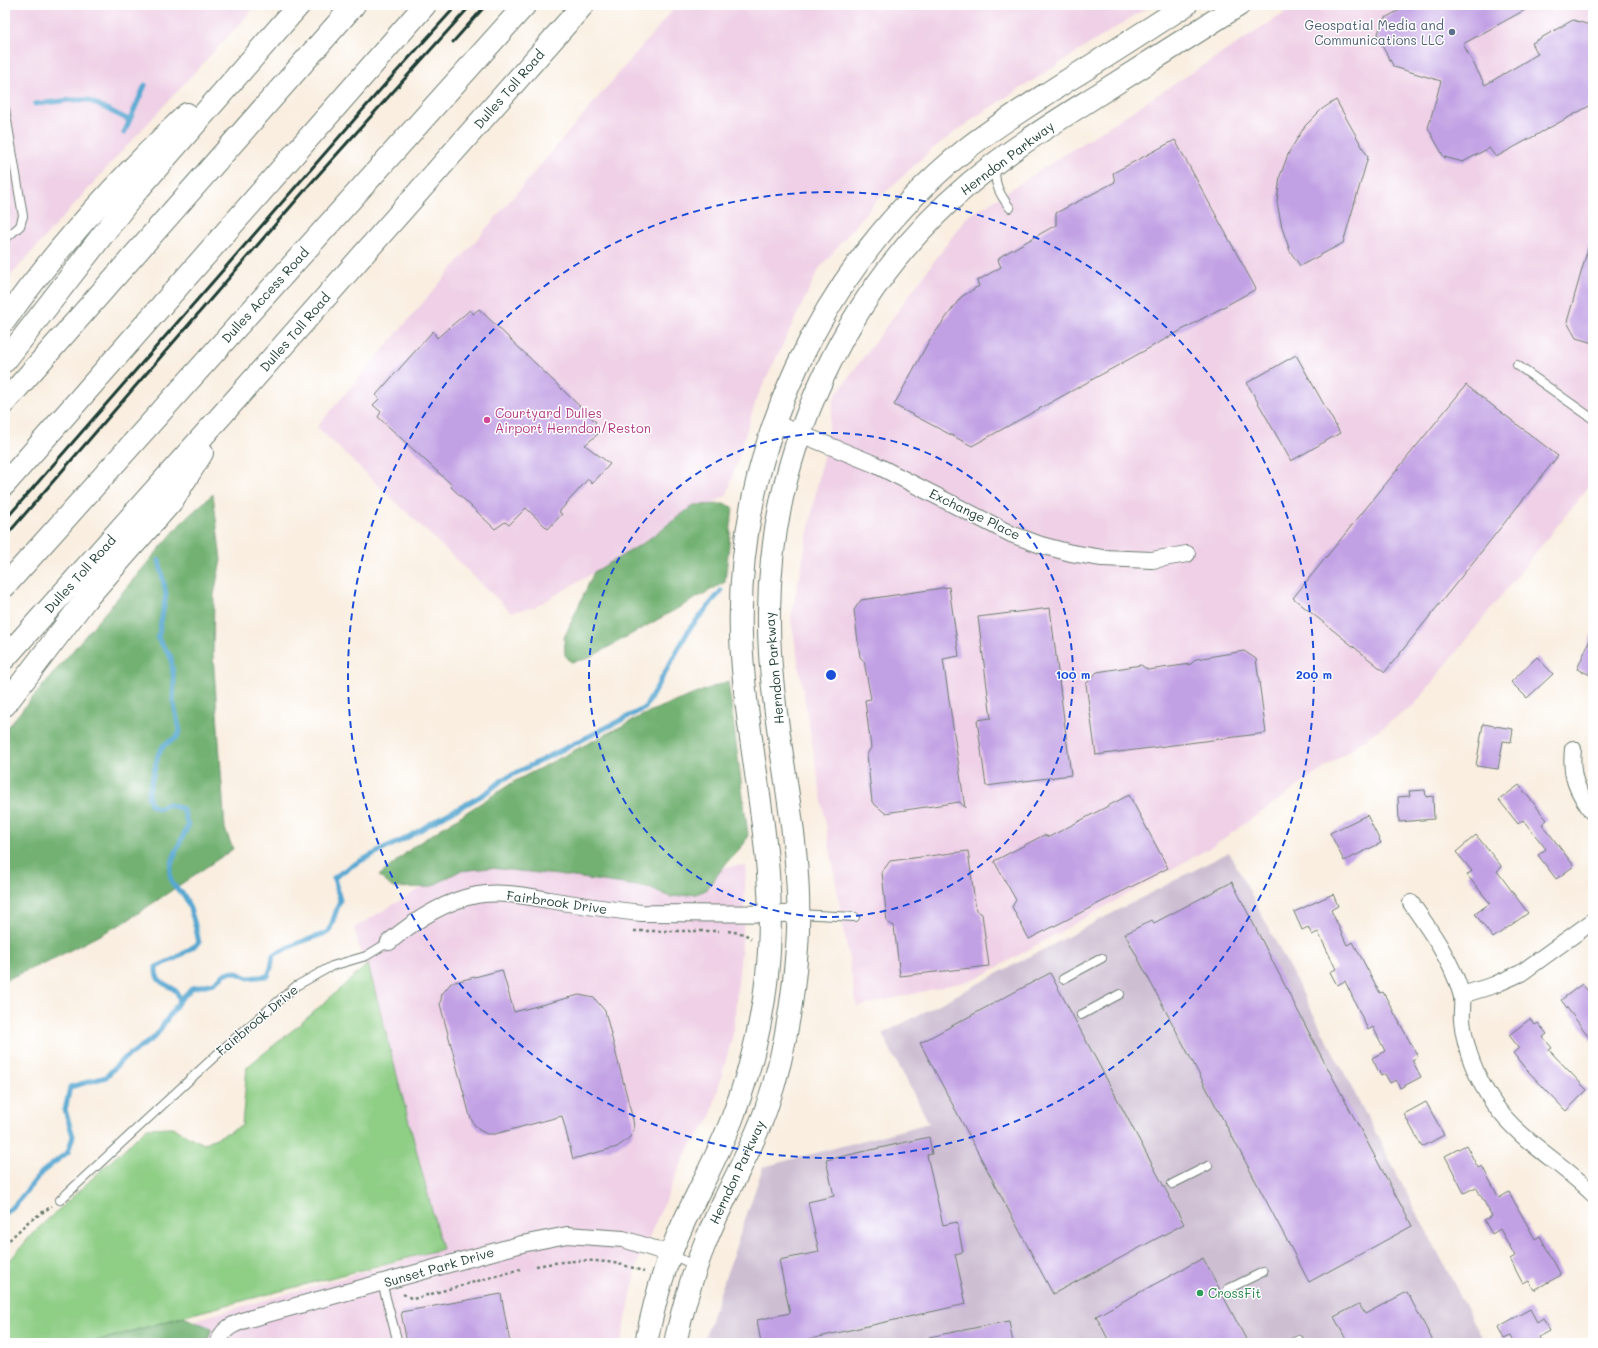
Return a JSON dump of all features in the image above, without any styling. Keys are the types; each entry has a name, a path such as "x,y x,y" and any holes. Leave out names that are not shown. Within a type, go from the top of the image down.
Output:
{"main road":[{"path":"5,361 130,198 299,5"},
{"path":"5,402 354,5"},
{"path":"5,484 425,5"},
{"name":"Dulles Access Road","path":"5,586 525,5"},
{"name":"Dulles Toll Road","path":"5,658 237,398 583,5"},
{"name":"Herndon Parkway","path":"675,1343 696,1266 712,1227 756,1136 774,1084 791,1004 798,946 797,859 774,698 769,611 777,525 787,477 800,433 822,379 847,331 882,279 933,219 970,184 997,162 1054,123 1239,5"},
{"path":"1178,10 1184,40"},
{"name":"Herndon Parkway","path":"646,1343 654,1305 671,1254 684,1222 722,1144 750,1067 767,979 771,914 764,822 745,691 741,606 742,577 749,518 761,466 774,423 801,359 830,305 874,242 909,202 962,152 1001,123 1178,10"},
{"path":"5,320 65,240 129,169 188,113 265,44"},
{"path":"5,705 86,599 172,501 237,398"}],"street":[{"name":"Exchange Place","path":"774,423 874,464 1011,534 1041,545 1071,553 1102,558 1152,560 1187,554"},
{"path":"1573,749 1572,762 1574,779 1580,794 1593,813"},
{"name":"Fairbrook Drive","path":"389,942 433,911 461,899 489,894 513,895 618,911 642,913 798,914"},
{"path":"1411,903 1454,974 1462,994 1461,1018 1465,1047 1480,1080 1494,1104 1512,1127 1579,1180 1593,1194"},
{"path":"1462,994 1494,985 1521,973 1593,921"},
{"name":"Sunset Park Drive","path":"219,1343 220,1339 230,1326 522,1244 567,1235 622,1239 671,1254"}],"lane":[{"path":"5,109 22,216 20,226 5,239"},
{"path":"997,162 997,185 1000,195 1010,208"},
{"path":"1517,365 1593,419"},
{"path":"798,914 855,917"},
{"name":"Fairbrook Drive","path":"60,1200 226,1046 296,986 332,966 366,956 389,942"},
{"path":"1063,979 1102,958"},
{"path":"1081,1015 1120,994"},
{"path":"1172,1184 1208,1166"},
{"path":"671,1254 696,1266"},
{"path":"1228,1289 1263,1272"},
{"path":"382,1283 398,1343"}],"path":[{"path":"634,931 729,931 745,934 756,942"},
{"path":"5,1244 28,1222 60,1200"},
{"path":"536,1266 564,1261 592,1260 617,1262 645,1272"},
{"path":"398,1292 413,1299 521,1269"}],"shaded area":[{"path":"5,5 257,5 111,163 5,282"},
{"path":"677,5 1151,5 977,116 932,149 876,201 819,269 756,400 727,495 535,607 511,612 317,427"},
{"path":"1297,5 1593,5 1593,481 1414,705 1213,846 976,979 857,1007 791,619 835,396 966,218"},
{"path":"1229,852 1485,1343 703,1343 763,1167 929,1123 882,1034"},
{"path":"480,853 651,875 746,865 743,932 733,1034 710,1119 687,1151 638,1262 621,1343 191,1343 185,1323 440,1250 354,928"}],"green space":[{"path":"213,494 221,560 214,595 213,654 225,829 233,849 125,922 53,959 5,980 5,730 183,521"},
{"path":"723,504 733,507 725,582 587,659 571,662 565,655 564,638 594,572 642,544 694,505"},
{"path":"728,681 748,835 744,844 728,861 706,890 696,894 670,897 651,888 567,876 490,868 460,871 430,887 393,888 379,876 414,846 515,781 651,711"},
{"path":"368,964 442,1249 188,1315 90,1343 5,1343 5,1263 12,1258 32,1234 147,1128 172,1127 203,1144 242,1126 247,1067 299,1025"},
{"path":"183,1317 212,1328 207,1343 90,1343"}],"building":[{"path":"1409,5 1534,5 1463,44 1485,85 1538,54 1532,43 1573,20 1593,26 1593,104 1496,157 1489,148 1463,162 1444,157 1428,128 1441,81 1394,67 1377,37 1383,19"},
{"path":"1336,100 1368,157 1343,243 1300,266 1290,251 1282,228 1277,202 1280,176 1289,152 1305,126 1322,109"},
{"path":"1175,140 1256,289 972,446 894,405 929,341 961,297 979,286 977,281 1001,267 998,260 1001,256 1056,225 1056,213 1115,182 1113,173"},
{"path":"1589,245 1593,245 1593,343 1576,338 1567,322"},
{"name":"Courtyard Dulles Airport Herndon/Reston","path":"479,309 596,422 591,428 598,434 585,445 610,464 592,484 588,479 559,512 562,514 548,529 526,508 509,525 505,522 495,529 451,487 452,485 378,417 381,412 373,405 379,399 376,395 433,331 437,338 470,310 473,314"},
{"path":"1296,355 1340,433 1291,461 1247,383"},
{"path":"1466,385 1558,456 1385,672 1293,598"},
{"path":"949,587 959,656 943,659 965,808 960,802 885,813 872,802 867,754 871,748 865,700 871,699 864,661 860,657 854,610 861,600"},
{"path":"1050,608 1071,775 986,786 977,720 991,718 978,617"},
{"path":"1593,633 1593,676 1577,669"},
{"path":"1244,651 1256,659 1266,733 1096,755 1086,684 1097,672 1141,665 1148,670 1191,664 1196,659"},
{"path":"1537,657 1553,674 1527,698 1511,682"},
{"path":"1483,724 1513,729 1511,742 1503,741 1498,769 1476,766"},
{"path":"1519,785 1547,820 1542,824 1574,866 1556,879 1538,855 1546,849 1523,820 1518,824 1499,800"},
{"path":"1425,790 1426,797 1433,796 1434,819 1399,822 1398,797 1410,796 1409,791"},
{"path":"1129,795 1168,868 1029,939 1012,907 1016,900 994,861 1044,835 1049,837"},
{"path":"1367,815 1381,843 1344,861 1330,833"},
{"path":"1476,835 1502,867 1497,871 1528,913 1493,938 1475,914 1490,903 1467,875 1472,871 1456,852"},
{"path":"968,851 976,910 982,914 989,966 900,976 894,926 887,922 882,872 890,861"},
{"path":"1232,882 1318,1050 1412,1226 1309,1282 1125,934 1152,920 1154,923"},
{"path":"1333,894 1338,906 1331,910 1347,945 1353,942 1380,993 1383,992 1418,1057 1412,1060 1421,1077 1400,1088 1396,1080 1390,1083 1385,1074 1381,1076 1372,1058 1385,1051 1373,1027 1368,1030 1345,981 1337,985 1330,972 1336,969 1318,932 1312,935 1308,927 1302,930 1294,912"},
{"path":"502,970 514,1012 579,995 594,998 605,1011 634,1129 631,1136 617,1147 573,1159 562,1116 495,1134 487,1134 479,1130 473,1123 440,1004 442,994 451,983"},
{"path":"1050,973 1184,1224 1053,1294 920,1043"},
{"path":"1582,984 1587,990 1593,985 1593,1042 1561,1000"},
{"path":"1530,1019 1535,1025 1538,1023 1547,1034 1543,1037 1552,1048 1549,1050 1587,1090 1566,1111 1524,1067 1513,1053 1519,1048 1509,1035"},
{"path":"1426,1102 1444,1135 1422,1147 1404,1114"},
{"path":"929,1137 932,1154 927,1155 943,1225 957,1222 963,1252 955,1254 966,1304 792,1343 761,1343 757,1320 790,1313 779,1260 819,1252 808,1202 834,1196 826,1160"},
{"path":"1466,1145 1478,1168 1482,1166 1499,1198 1509,1192 1535,1239 1540,1236 1561,1275 1534,1290 1529,1281 1523,1284 1510,1259 1515,1256 1500,1229 1492,1234 1484,1220 1492,1216 1476,1187 1464,1193 1445,1156"},
{"path":"1203,1258 1248,1343 1110,1343 1096,1316"},
{"path":"1407,1292 1434,1343 1348,1343 1334,1317 1359,1304 1365,1314"},
{"path":"501,1294 510,1343 407,1343 401,1312"},
{"path":"1530,1309 1537,1322 1543,1318 1550,1331 1539,1337 1542,1343 1514,1343 1511,1336 1504,1339 1498,1327"},
{"path":"1009,1321 1013,1343 930,1343 929,1337"}],"waterway":[{"path":"124,133 145,85"},
{"path":"35,104 71,100 88,100 129,120"},
{"path":"159,560 166,594 158,639 171,657 174,683 173,701 180,731 177,737 164,745 158,755 148,796 152,806 159,809 167,804 183,809 188,826 172,862 170,878 174,885 184,895 194,921 199,943 176,958 156,967 156,973 159,980 176,991 180,1000"},
{"path":"5,1213 15,1205 42,1172 68,1152 73,1136 65,1110 70,1087 106,1077 122,1060 155,1037 180,1000 192,988 214,983 226,973 235,972 248,978 268,976 273,955 298,943 329,932 340,900 334,878 342,872 472,801 502,780 645,708 690,628 721,591"}],"railway":[{"path":"5,520 388,81 457,5"},
{"path":"5,537 312,182 471,5"},
{"path":"453,42 486,5"}],"place":[{"name":"Geospatial Media and Communications LLC","path":"1452,32"},
{"name":"Courtyard Dulles Airport Herndon/Reston","path":"487,420"},
{"name":"CrossFit","path":"1200,1293"}]}
